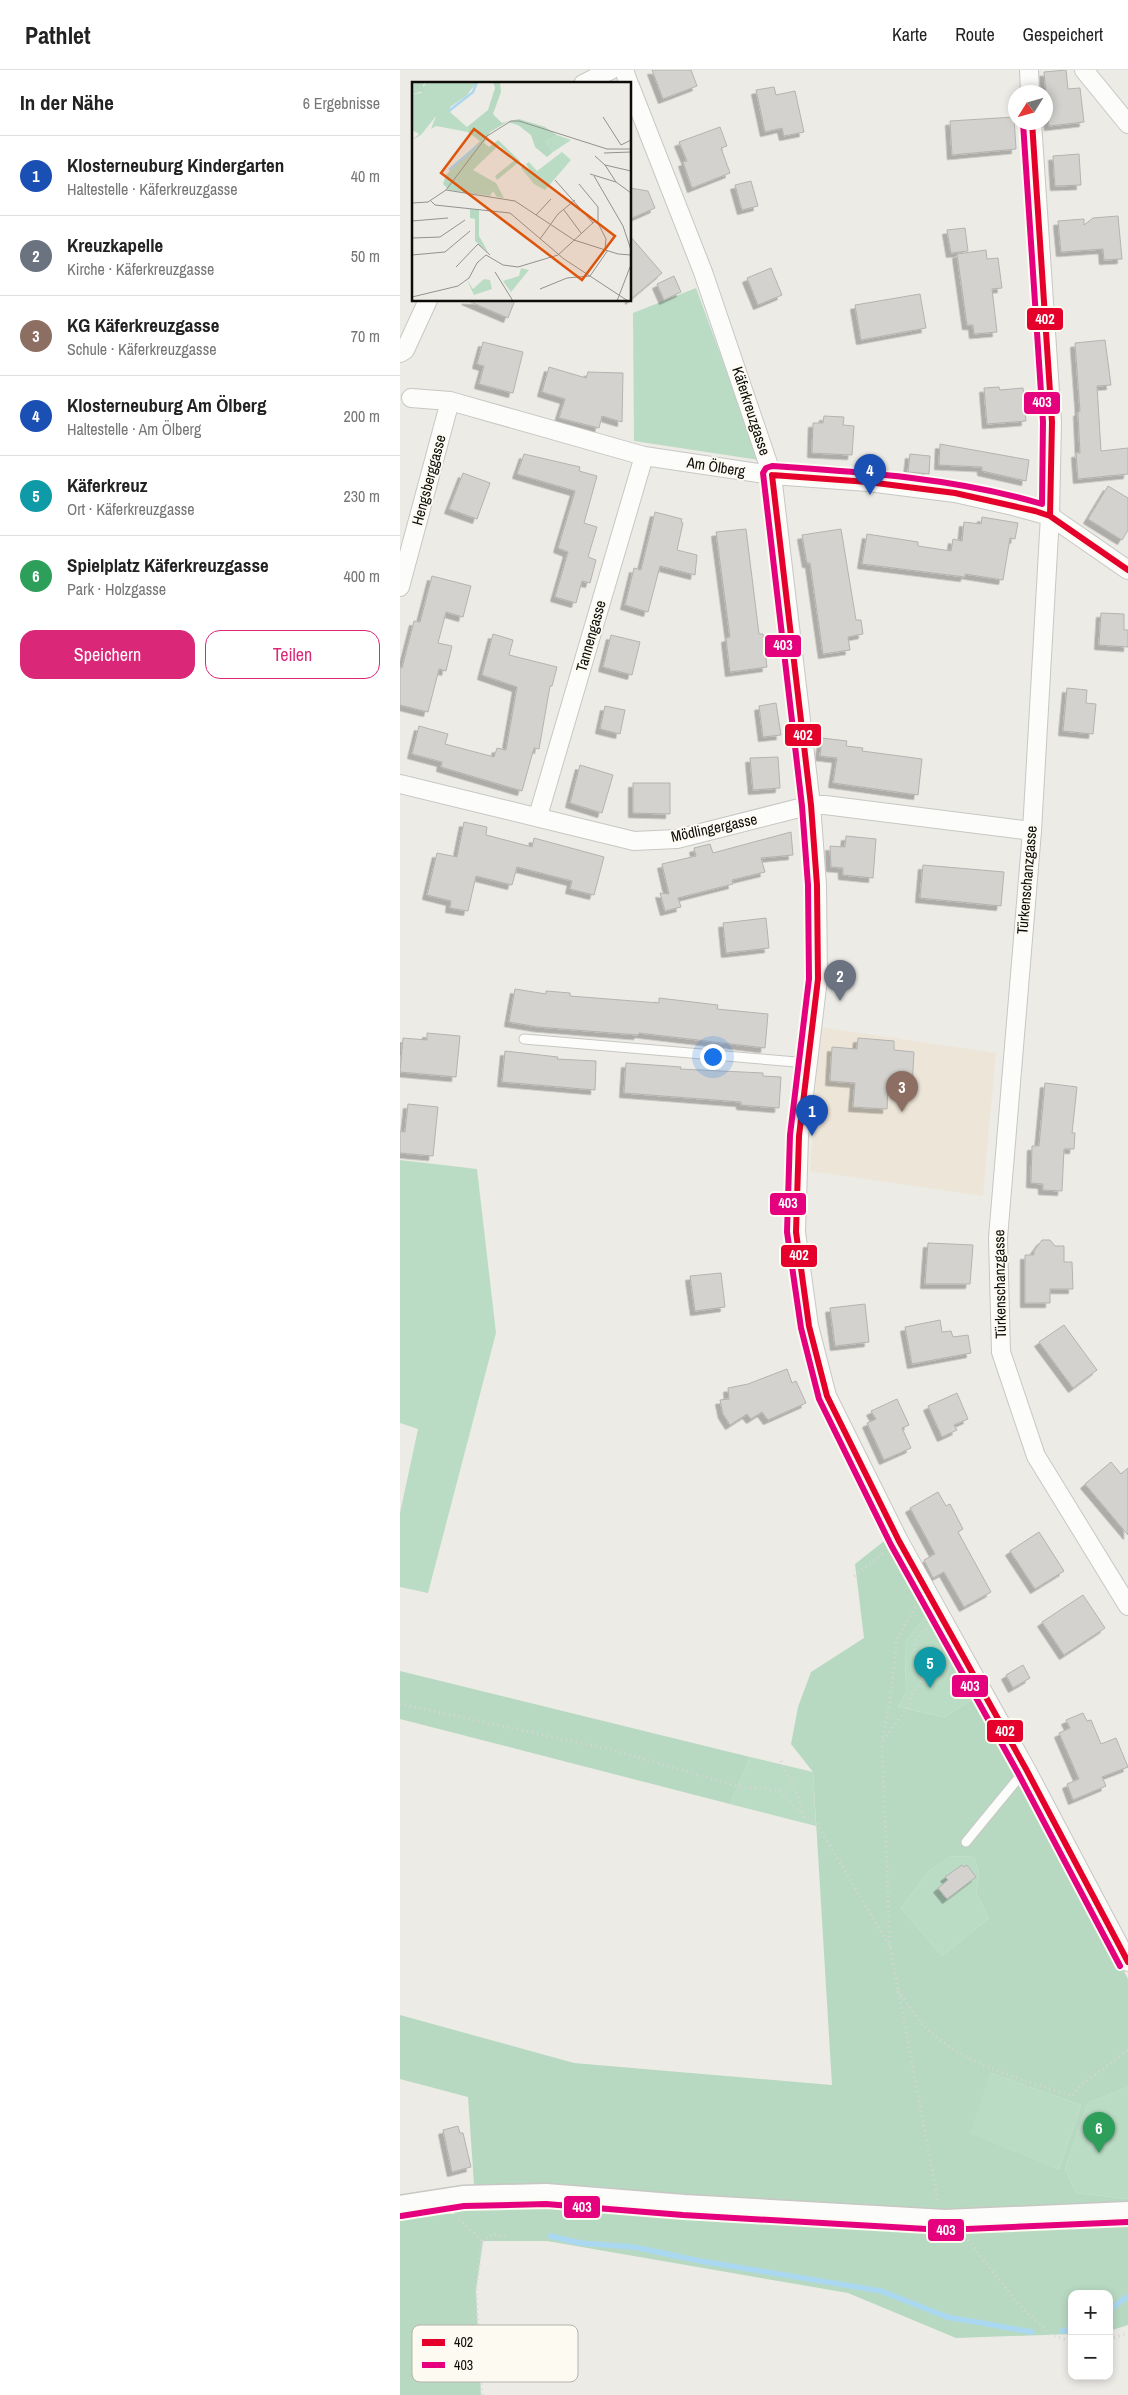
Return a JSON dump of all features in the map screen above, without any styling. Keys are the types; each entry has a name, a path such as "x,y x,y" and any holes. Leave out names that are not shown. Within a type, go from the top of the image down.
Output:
{"street":[{"path":"588,82 610,70"},
{"name":"Käferkreuzgasse","path":"624,70 629,82"},
{"path":"1029,70 1030,85"},
{"path":"1084,70 1128,124"},
{"name":"Käferkreuzgasse","path":"631,88 706,281 772,475 811,805 817,885 818,979 799,1136 796,1232 809,1326 827,1396 899,1541 1026,1769 1128,1962"},
{"name":"Türkenschanzgasse","path":"1033,130 1052,422 1050,516 1032,831 998,1238 1001,1352 1036,1456 1128,1606"},
{"path":"400,354 405,350 428,301"},
{"name":"Am Ölberg","path":"411,398 450,402 644,456 772,475 868,482 955,494 1013,506 1050,516 1128,570"},
{"name":"Hengsberggasse","path":"400,587 450,402"},
{"name":"Tannengasse","path":"538,816 644,456"},
{"name":"Mödlingergasse","path":"400,784 538,816 634,841 677,838 811,805 835,806 1032,831"},
{"path":"400,2207 463,2197 546,2195 684,2206 945,2221 1128,2213"}],"lane":[{"path":"524,1039 808,1063"},
{"path":"966,1842 1026,1769"}],"path":[{"path":"854,1576 899,1541"},
{"path":"928,1594 916,1606 898,1639 890,1700 882,1741 890,1947 939,2209 945,2221 962,2231 980,2258 1025,2311 1051,2335 1068,2341"},
{"path":"882,1741 910,1706 913,1693 924,1678 915,1658 914,1644 918,1636 933,1626"},
{"path":"400,1704 613,1750 737,1786 780,1791 804,1817 817,1824 890,1947"},
{"path":"781,1761 798,1797 804,1817"},
{"path":"898,1990 926,2028 947,2043 993,2070 1072,2096 1080,2086 1128,2050"},
{"path":"442,2200 482,2241"},
{"path":"482,2241 494,2234 509,2237"},
{"path":"478,2325 476,2290 482,2241"},
{"path":"1113,2338 1128,2333"},
{"path":"481,2382 482,2395"}],"shaded area":[{"path":"820,1027 996,1053 983,1196 810,1171"}],"green space":[{"path":"696,288 759,460 634,441 633,313"},
{"path":"400,1160 477,1169 496,1333 428,1593 400,1587 400,1513 418,1429 400,1423"},
{"path":"888,1538 928,1614 905,1642 906,1693 898,1707 944,1717 975,1698 1035,1803 1128,1979 1128,2087 1088,2103 1065,2168 1076,2193 1128,2199 1128,2325 1113,2330 1113,2290 1068,2290 1068,2334 956,2338 848,2293 547,2241 483,2241 476,2290 478,2325 412,2325 412,2382 480,2382 481,2395 400,2395 400,2211 454,2214 474,2184 468,2097 400,2079 400,2015 574,2063 832,2085 813,1772 791,1744 798,1707 811,1672 864,1638 855,1564","holes":["951,1856 974,1857 979,1873 976,1893 989,1918 942,1956 901,1908 930,1870","991,2073 1081,2105 1059,2169 970,2133"]},
{"path":"928,1614 975,1698 944,1717 898,1707 906,1693 905,1642"},
{"path":"400,1671 750,1757 730,1804 400,1719"},
{"path":"750,1757 813,1772 816,1826 730,1804"},
{"path":"951,1856 974,1857 979,1873 976,1893 989,1918 942,1956 901,1908 930,1870"},
{"path":"991,2073 1081,2105 1059,2169 969,2133"},
{"path":"1128,2087 1128,2199 1076,2193 1065,2168 1088,2103"}],"building":[{"path":"652,70 691,70 697,86 663,99"},
{"path":"1066,70 1068,89 1080,88 1084,122 1053,126 1053,85 1045,85 1044,72"},
{"path":"774,87 776,95 795,91 804,132 784,136 782,128 765,132 756,90"},
{"path":"1008,117 1008,130 1015,130 1016,149 952,155 950,121"},
{"path":"720,127 727,146 721,148 730,173 692,188 683,162 687,161 679,142"},
{"path":"1079,154 1081,185 1055,186 1053,156"},
{"path":"751,181 758,206 742,210 735,185"},
{"path":"631,188 648,191 655,208 631,219"},
{"path":"1118,216 1122,259 1104,260 1103,249 1061,252 1058,221 1084,219 1084,225 1093,218"},
{"path":"965,228 968,251 951,253 947,230"},
{"path":"631,237 662,273 631,299"},
{"path":"986,250 987,259 998,258 1002,288 992,289 997,332 974,334 973,325 967,325 957,254"},
{"path":"771,268 782,295 758,305 747,278"},
{"path":"674,276 681,292 664,300 657,284"},
{"path":"920,294 926,328 861,340 855,305"},
{"path":"468,301 515,301 508,318"},
{"path":"1105,340 1111,385 1097,386 1101,451 1128,448 1128,474 1078,479 1076,453 1080,453 1078,412 1080,411 1075,343"},
{"path":"483,342 523,352 513,393 479,384 484,366 477,364"},
{"path":"549,367 586,378 588,372 623,373 622,422 602,416 599,428 559,418 565,399 542,392"},
{"path":"999,387 1000,390 1023,388 1026,421 987,424 984,388"},
{"path":"824,416 844,417 843,425 854,426 852,455 812,453 813,423 823,423"},
{"path":"940,444 1029,460 1026,481 982,471 982,467 939,465"},
{"path":"524,454 580,467 579,471 597,476 584,523 597,527 588,557 596,560 590,583 582,581 576,603 555,597 568,552 558,548 575,491 517,474"},
{"path":"910,454 930,456 929,474 908,472"},
{"path":"463,473 490,483 477,519 449,509"},
{"path":"1108,486 1128,498 1128,530 1122,540 1088,519"},
{"path":"655,512 682,519 681,522 683,523 677,550 697,555 695,575 660,566 648,612 625,605 634,568 641,570"},
{"path":"982,517 1018,523 1015,539 1010,538 1003,580 965,574 965,577 862,564 867,534 918,542 918,546 951,551 953,539 962,541 964,522 981,524"},
{"path":"746,529 759,634 763,634 767,667 730,672 726,638 730,637 716,532"},
{"path":"841,529 856,620 861,620 863,634 848,637 850,650 823,654 810,563 807,563 802,535"},
{"path":"432,576 471,586 463,617 446,612 438,643 452,646 446,671 439,669 428,712 400,705 400,667 402,668 414,621 420,622"},
{"path":"1101,613 1124,614 1124,630 1128,630 1128,647 1099,645"},
{"path":"493,634 513,640 509,655 557,667 552,686 550,686 539,749 534,748 522,791 441,767 442,762 412,754 419,726 448,734 445,744 494,757 497,748 506,750 517,687 482,675"},
{"path":"611,635 640,642 632,675 603,667"},
{"path":"1067,688 1087,690 1086,703 1096,704 1093,734 1063,731"},
{"path":"776,703 781,735 763,737 759,706"},
{"path":"605,706 625,710 620,734 600,729"},
{"path":"822,738 847,741 846,746 863,748 862,751 922,759 918,795 833,783 837,758 820,756"},
{"path":"778,757 780,788 753,790 750,758"},
{"path":"580,765 613,775 602,813 570,803"},
{"path":"633,783 670,783 670,814 633,813"},
{"path":"464,822 487,827 486,835 532,847 534,838 604,857 594,895 570,889 572,881 517,867 512,885 476,876 468,911 450,908 451,901 427,895 437,853 457,857"},
{"path":"791,832 793,855 761,858 765,872 732,880 733,884 678,898 681,907 665,911 660,893 669,894 662,864 696,856 694,848 710,844 713,853"},
{"path":"846,836 876,839 873,878 843,875 843,868 831,867 830,846 845,847"},
{"path":"923,865 1004,872 1001,906 920,898"},
{"path":"766,918 769,948 726,953 723,923"},
{"path":"515,989 546,994 546,991 570,993 570,996 659,1003 659,998 718,1005 717,1009 768,1014 765,1048 639,1033 638,1035 538,1027 509,1022"},
{"path":"427,1033 460,1036 456,1077 400,1072 403,1038 427,1040"},
{"path":"858,1038 894,1041 894,1050 914,1052 912,1089 888,1087 887,1109 853,1107 855,1083 830,1081 832,1047 857,1049"},
{"path":"505,1051 558,1057 557,1059 596,1061 595,1090 502,1082"},
{"path":"626,1063 681,1067 680,1069 763,1073 763,1076 781,1077 779,1108 741,1105 741,1102 624,1093"},
{"path":"1045,1083 1077,1087 1072,1133 1075,1133 1074,1149 1064,1149 1062,1191 1043,1190 1043,1184 1031,1183 1032,1146 1039,1146"},
{"path":"408,1104 438,1107 433,1156 400,1153 400,1131 405,1132"},
{"path":"1042,1240 1050,1240 1055,1246 1064,1246 1064,1262 1072,1262 1073,1289 1050,1289 1050,1303 1025,1303 1025,1255 1034,1255 1034,1251"},
{"path":"928,1243 973,1245 970,1284 925,1284"},
{"path":"721,1273 725,1307 695,1311 690,1276"},
{"path":"865,1304 869,1342 835,1346 830,1308"},
{"path":"940,1320 942,1332 951,1331 953,1337 968,1335 971,1353 912,1364 905,1327"},
{"path":"1064,1325 1097,1370 1073,1388 1039,1342"},
{"path":"787,1369 792,1383 796,1381 806,1403 768,1420 762,1412 751,1419 747,1414 730,1425 723,1414 720,1400 729,1399 728,1388 748,1384"},
{"path":"957,1393 968,1419 954,1425 957,1430 942,1437 928,1406"},
{"path":"897,1399 909,1425 902,1428 911,1448 884,1460 867,1423 876,1419 871,1411"},
{"path":"1111,1462 1121,1474 1128,1468 1128,1535 1085,1484"},
{"path":"938,1492 946,1506 950,1504 963,1529 958,1532 991,1592 964,1607 944,1572 933,1578 924,1560 935,1554 910,1508"},
{"path":"1039,1532 1064,1571 1035,1589 1010,1551"},
{"path":"1083,1595 1105,1628 1064,1655 1042,1622"},
{"path":"1023,1665 1030,1678 1013,1688 1006,1675"},
{"path":"1083,1713 1087,1721 1091,1720 1101,1744 1116,1738 1128,1767 1102,1777 1106,1786 1073,1800 1067,1784 1079,1779 1059,1733 1070,1728 1066,1720"},
{"path":"962,1865 964,1867 967,1865 976,1877 947,1899 938,1888 948,1880 945,1877"},
{"path":"458,2126 460,2133 463,2133 471,2167 452,2172 443,2130"}],"waterway":[{"path":"550,2236 580,2243 634,2247 700,2261 881,2291 947,2317 1032,2332"},
{"path":"1113,2307 1128,2296"},
{"path":"1062,2331 1068,2330"}],"transit line":[{"name":"403","path":"1023,130 1043,422 1042,504 976,488 908,478 772,466 766,468 763,473 802,806 808,885 809,979 790,1135 787,1232 801,1328 819,1399 891,1545 1018,1773 1120,1966"},
{"name":"402","path":"1033,130 1052,422 1050,516"},
{"name":"402","path":"772,475 811,805 817,885 818,979 799,1136 796,1232 809,1326 827,1396 899,1541 1026,1769 1128,1962"},
{"name":"402","path":"772,475 868,482 955,493 1035,511 1050,516 1128,570"},
{"name":"403","path":"401,2216 464,2206 546,2204 683,2215 944,2230 1128,2222"}],"place":[{"name":"Klosterneuburg Am Ölberg","path":"870,495"},
{"name":"Kreuzkapelle","path":"840,1001"},
{"name":"KG Käferkreuzgasse","path":"902,1112"},
{"name":"Klosterneuburg Kindergarten","path":"812,1136"},
{"name":"Käferkreuz","path":"930,1688"},
{"name":"Spielplatz Käferkreuzgasse","path":"1099,2153"}]}
